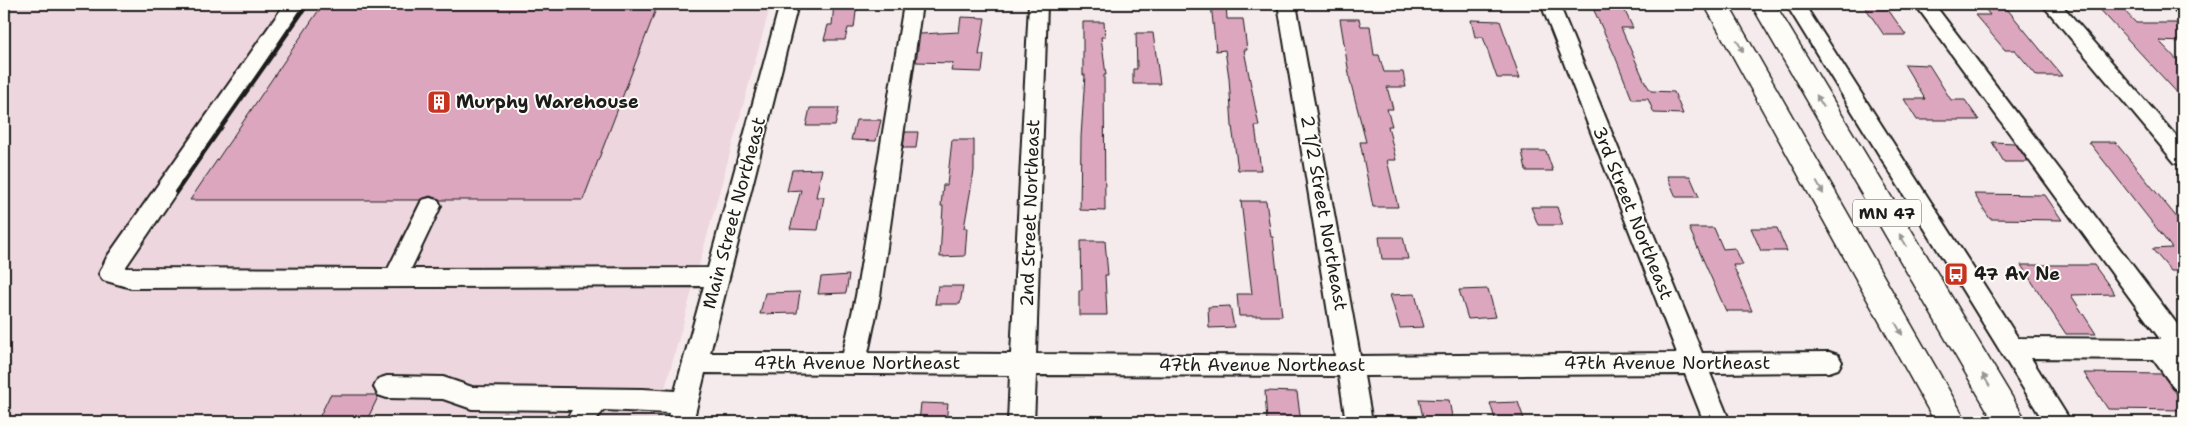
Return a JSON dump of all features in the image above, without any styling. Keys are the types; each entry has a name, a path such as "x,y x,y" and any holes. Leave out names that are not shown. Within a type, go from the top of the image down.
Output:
{"main road":[{"name":"MN 47","path":"1716,4 1951,422"},
{"name":"MN 47","path":"1763,4 2010,422"}],"street":[{"path":"295,4 115,263 111,274 131,279 718,277"},
{"name":"Main Street Northeast","path":"682,413 789,4"},
{"path":"853,363 868,296 913,4"},
{"name":"2nd Street Northeast","path":"1021,422 1038,4"},
{"name":"2 1/2 Street Northeast","path":"1287,4 1360,422"},
{"name":"3rd Street Northeast","path":"1550,4 1717,422"},
{"path":"1795,4 2058,422"},
{"path":"1924,4 2175,349 2183,381"},
{"path":"2052,4 2183,158"},
{"path":"2179,4 2183,8"},
{"path":"395,278 430,206"},
{"path":"2011,348 2175,349"},
{"name":"47th Avenue Northeast","path":"695,363 1024,363 1350,366 1829,362"},
{"path":"387,387 443,388 472,398 597,400 682,413"},
{"path":"578,422 597,400"}],"shaded area":[{"path":"4,4 771,4 656,422 4,422"}],"building":[{"name":"Murphy Warehouse","path":"323,4 658,4 583,200 440,200 430,196 420,200 190,200"},
{"path":"834,4 857,4 854,28 848,28 845,40 824,40 828,25 832,25"},
{"path":"1211,4 1226,4 1227,19 1243,19 1247,50 1244,50 1259,126 1255,126 1261,170 1238,170 1225,50 1216,51"},
{"path":"1591,4 1611,4 1612,7 1623,7 1633,28 1621,28 1645,82 1651,91 1674,92 1683,114 1654,113 1648,99 1632,99"},
{"path":"1863,4 1884,4 1906,35 1884,35"},
{"path":"1981,4 2003,4 2062,76 2037,76 2015,50 2005,50 1975,15 1990,15"},
{"path":"2095,4 2118,4 2136,23 2176,23 2183,33 2183,42 2159,41 2183,66 2183,99"},
{"path":"961,17 985,18 979,55 984,55 982,72 951,71 953,63 916,62 920,34 959,32"},
{"path":"1340,19 1359,19 1361,26 1370,26 1374,55 1379,55 1384,72 1403,72 1406,87 1387,87 1393,109 1387,109 1392,126 1388,126 1396,160 1387,160 1398,207 1373,207 1360,142 1366,142 1350,80"},
{"path":"1471,20 1500,21 1520,78 1497,78 1483,37 1475,37"},
{"path":"1083,22 1104,22 1105,37 1101,37 1106,75 1104,75 1105,211 1080,210 1081,137 1085,75 1083,75"},
{"path":"1136,33 1153,33 1160,84 1133,84 1133,69 1137,69"},
{"path":"1904,64 1929,65 1951,100 1965,100 1979,120 1917,120 1904,99 1925,99"},
{"path":"810,108 839,108 835,126 806,126"},
{"path":"856,120 881,120 876,141 851,140"},
{"path":"905,132 918,132 916,148 903,148"},
{"path":"952,140 974,140 974,171 964,228 967,228 965,256 940,257 943,185 947,185"},
{"path":"1992,142 2015,143 2028,162 2004,162"},
{"path":"2089,142 2115,142 2183,225 2183,271 2171,271 2152,249 2172,248"},
{"path":"1522,151 1546,151 1553,171 1526,171"},
{"path":"822,169 816,197 824,197 818,230 790,229 801,190 787,191 792,170"},
{"path":"1667,176 1690,176 1699,197 1676,197"},
{"path":"1974,194 2045,195 2062,220 1990,219"},
{"path":"1241,201 1266,201 1271,237 1273,237 1282,316 1239,316 1237,294 1252,294"},
{"path":"1531,207 1557,207 1563,225 1538,225"},
{"path":"1689,228 1714,228 1723,249 1735,248 1743,265 1733,265 1752,311 1726,311"},
{"path":"1751,228 1777,228 1787,251 1761,251"},
{"path":"1379,237 1403,237 1408,259 1382,259"},
{"path":"1081,241 1105,241 1108,275 1105,275 1107,315 1079,315 1079,290 1082,290"},
{"path":"2021,265 2094,265 2115,294 2071,295 2096,334 2066,334"},
{"path":"849,275 846,293 818,294 821,277"},
{"path":"938,286 963,286 960,304 935,304"},
{"path":"1488,289 1496,317 1468,319 1459,290"},
{"path":"800,292 797,313 760,314 765,293"},
{"path":"1415,294 1424,327 1400,328 1390,295"},
{"path":"1230,306 1234,327 1209,328 1208,307"},
{"path":"2084,373 2162,374 2183,402 2183,410 2108,409"},
{"path":"1265,391 1297,392 1301,422 1267,422"},
{"path":"330,395 376,395 378,397 366,422 317,422"},
{"path":"1419,399 1449,400 1453,422 1424,422"},
{"path":"1518,402 1525,422 1496,422 1490,403"},
{"path":"921,403 948,404 946,422 919,422"}],"railway":[{"path":"176,192 308,4"}],"place":[{"name":"Murphy Warehouse","path":"439,102"},
{"name":"47 Av Ne","path":"1956,274"}]}
